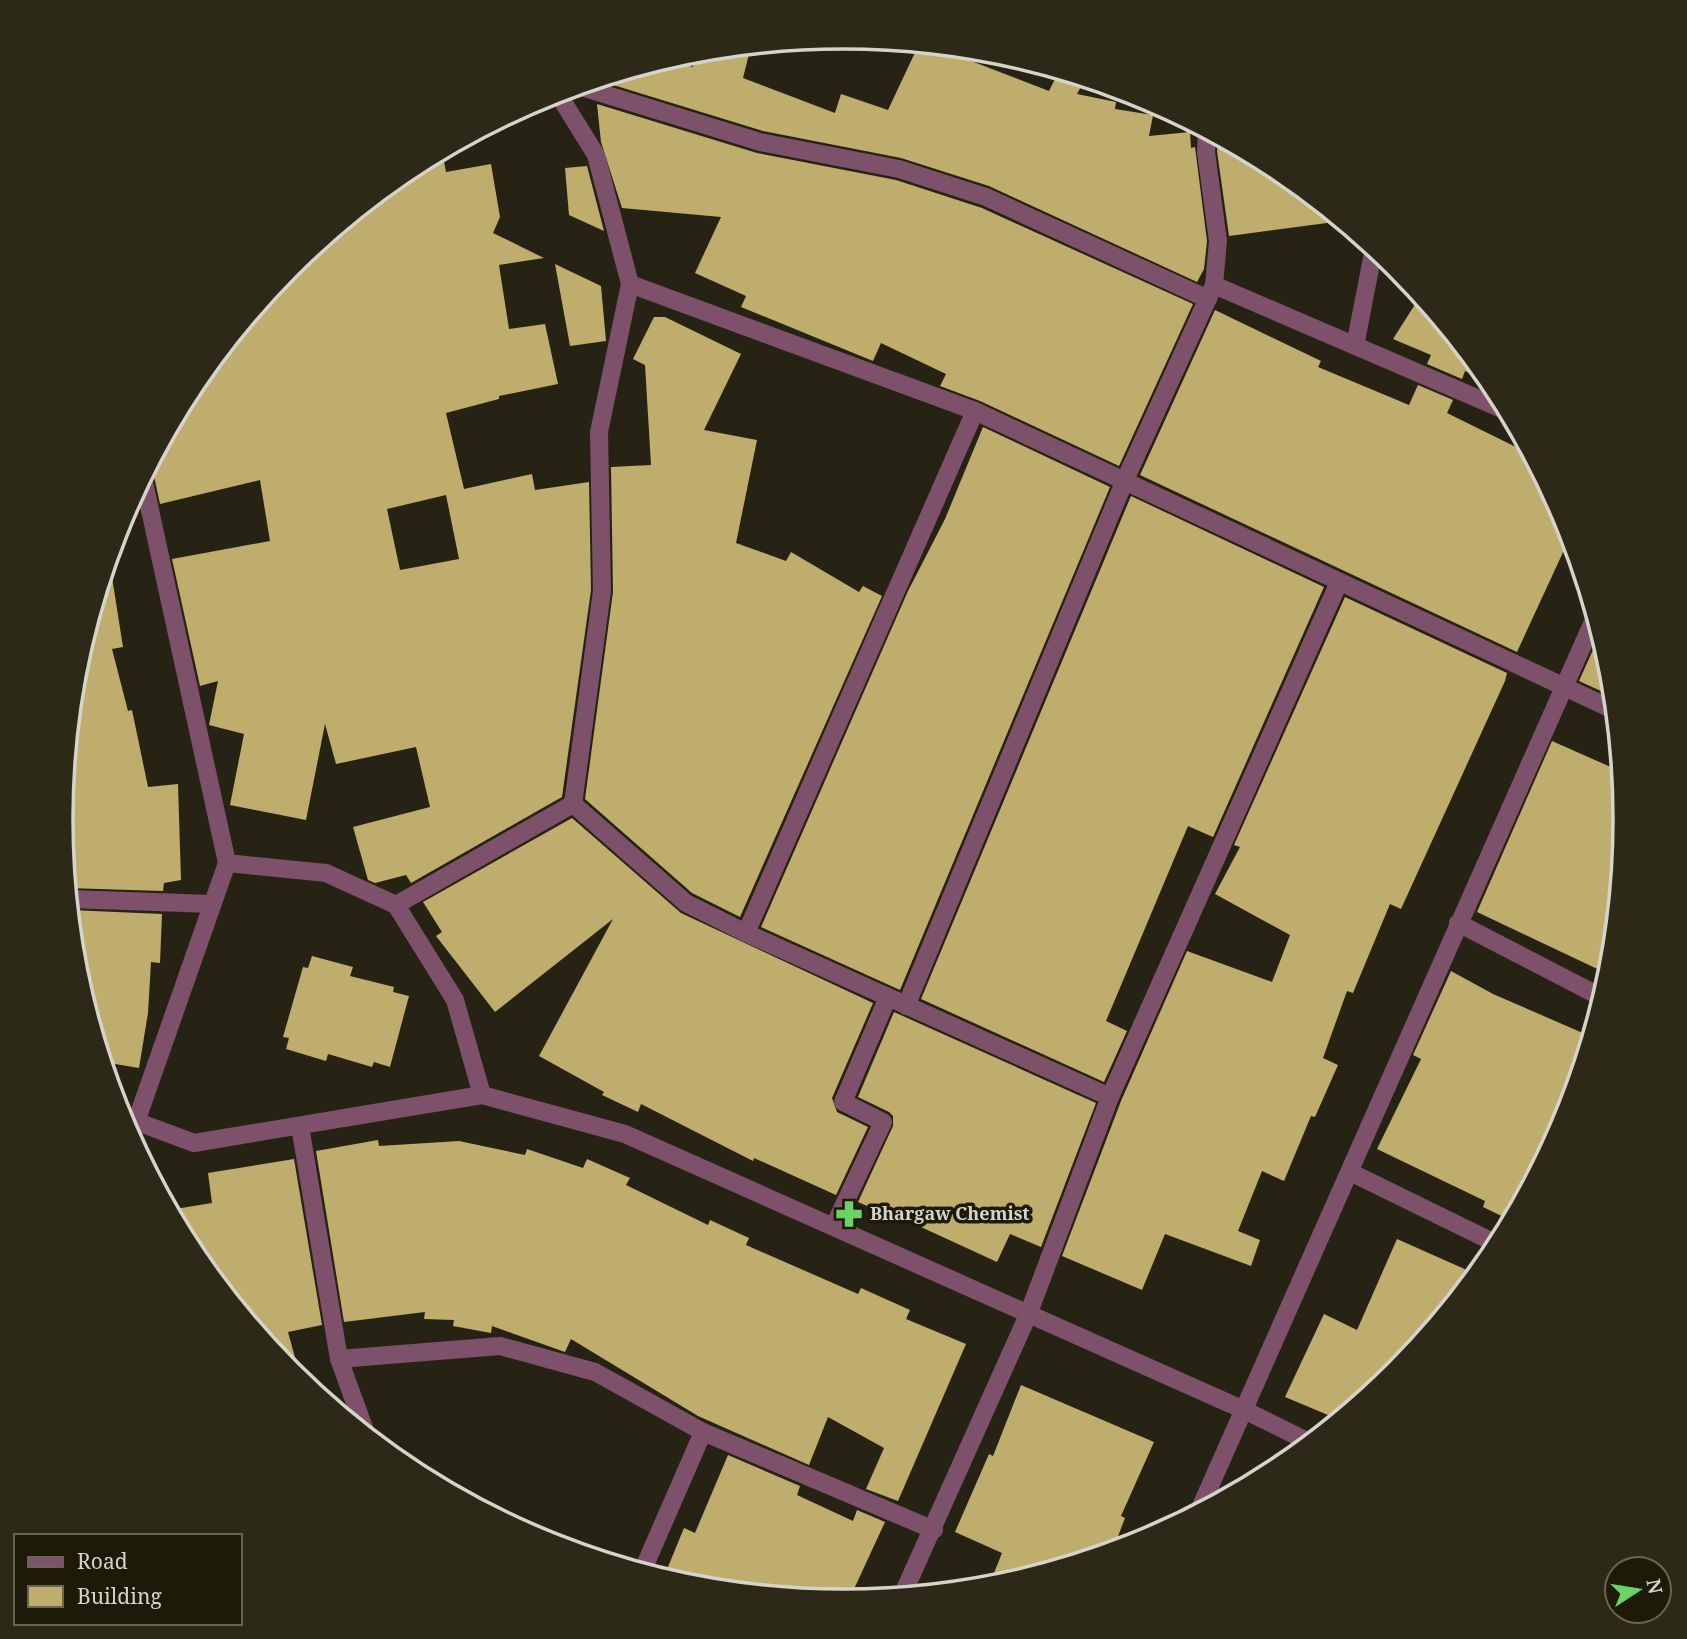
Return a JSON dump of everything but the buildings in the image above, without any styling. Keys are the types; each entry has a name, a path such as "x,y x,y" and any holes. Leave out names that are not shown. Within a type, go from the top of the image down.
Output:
{"street":[{"path":"594,91 761,142 899,169 986,197 1211,292 1355,346 1493,405"},
{"path":"563,102 596,155 631,284 599,432 602,591 573,804"},
{"path":"906,1006 1125,480 1211,292 1218,241 1207,140"},
{"path":"1355,346 1372,259"},
{"path":"631,284 975,411 1605,706"},
{"path":"746,933 975,411"},
{"path":"132,1114 226,863 146,493"},
{"path":"907,1587 1028,1315 1110,1097 1339,582"},
{"path":"1204,1501 1590,628"},
{"path":"396,905 573,804"},
{"path":"573,804 686,903 746,933 1110,1097"},
{"path":"226,863 326,873 396,905 455,1000 482,1094"},
{"path":"78,898 212,904"},
{"path":"1458,923 1594,993"},
{"path":"834,1226 883,1122 844,1102 888,997"},
{"path":"138,1127 194,1143 482,1094 625,1134 1244,1410 1302,1439"},
{"path":"300,1125 339,1359 361,1421"},
{"path":"1350,1172 1489,1240"},
{"path":"339,1359 500,1346 595,1372 704,1432 934,1530"},
{"path":"645,1564 704,1432"}],"place":[{"name":"Bhargaw Chemist","path":"849,1214"}]}
